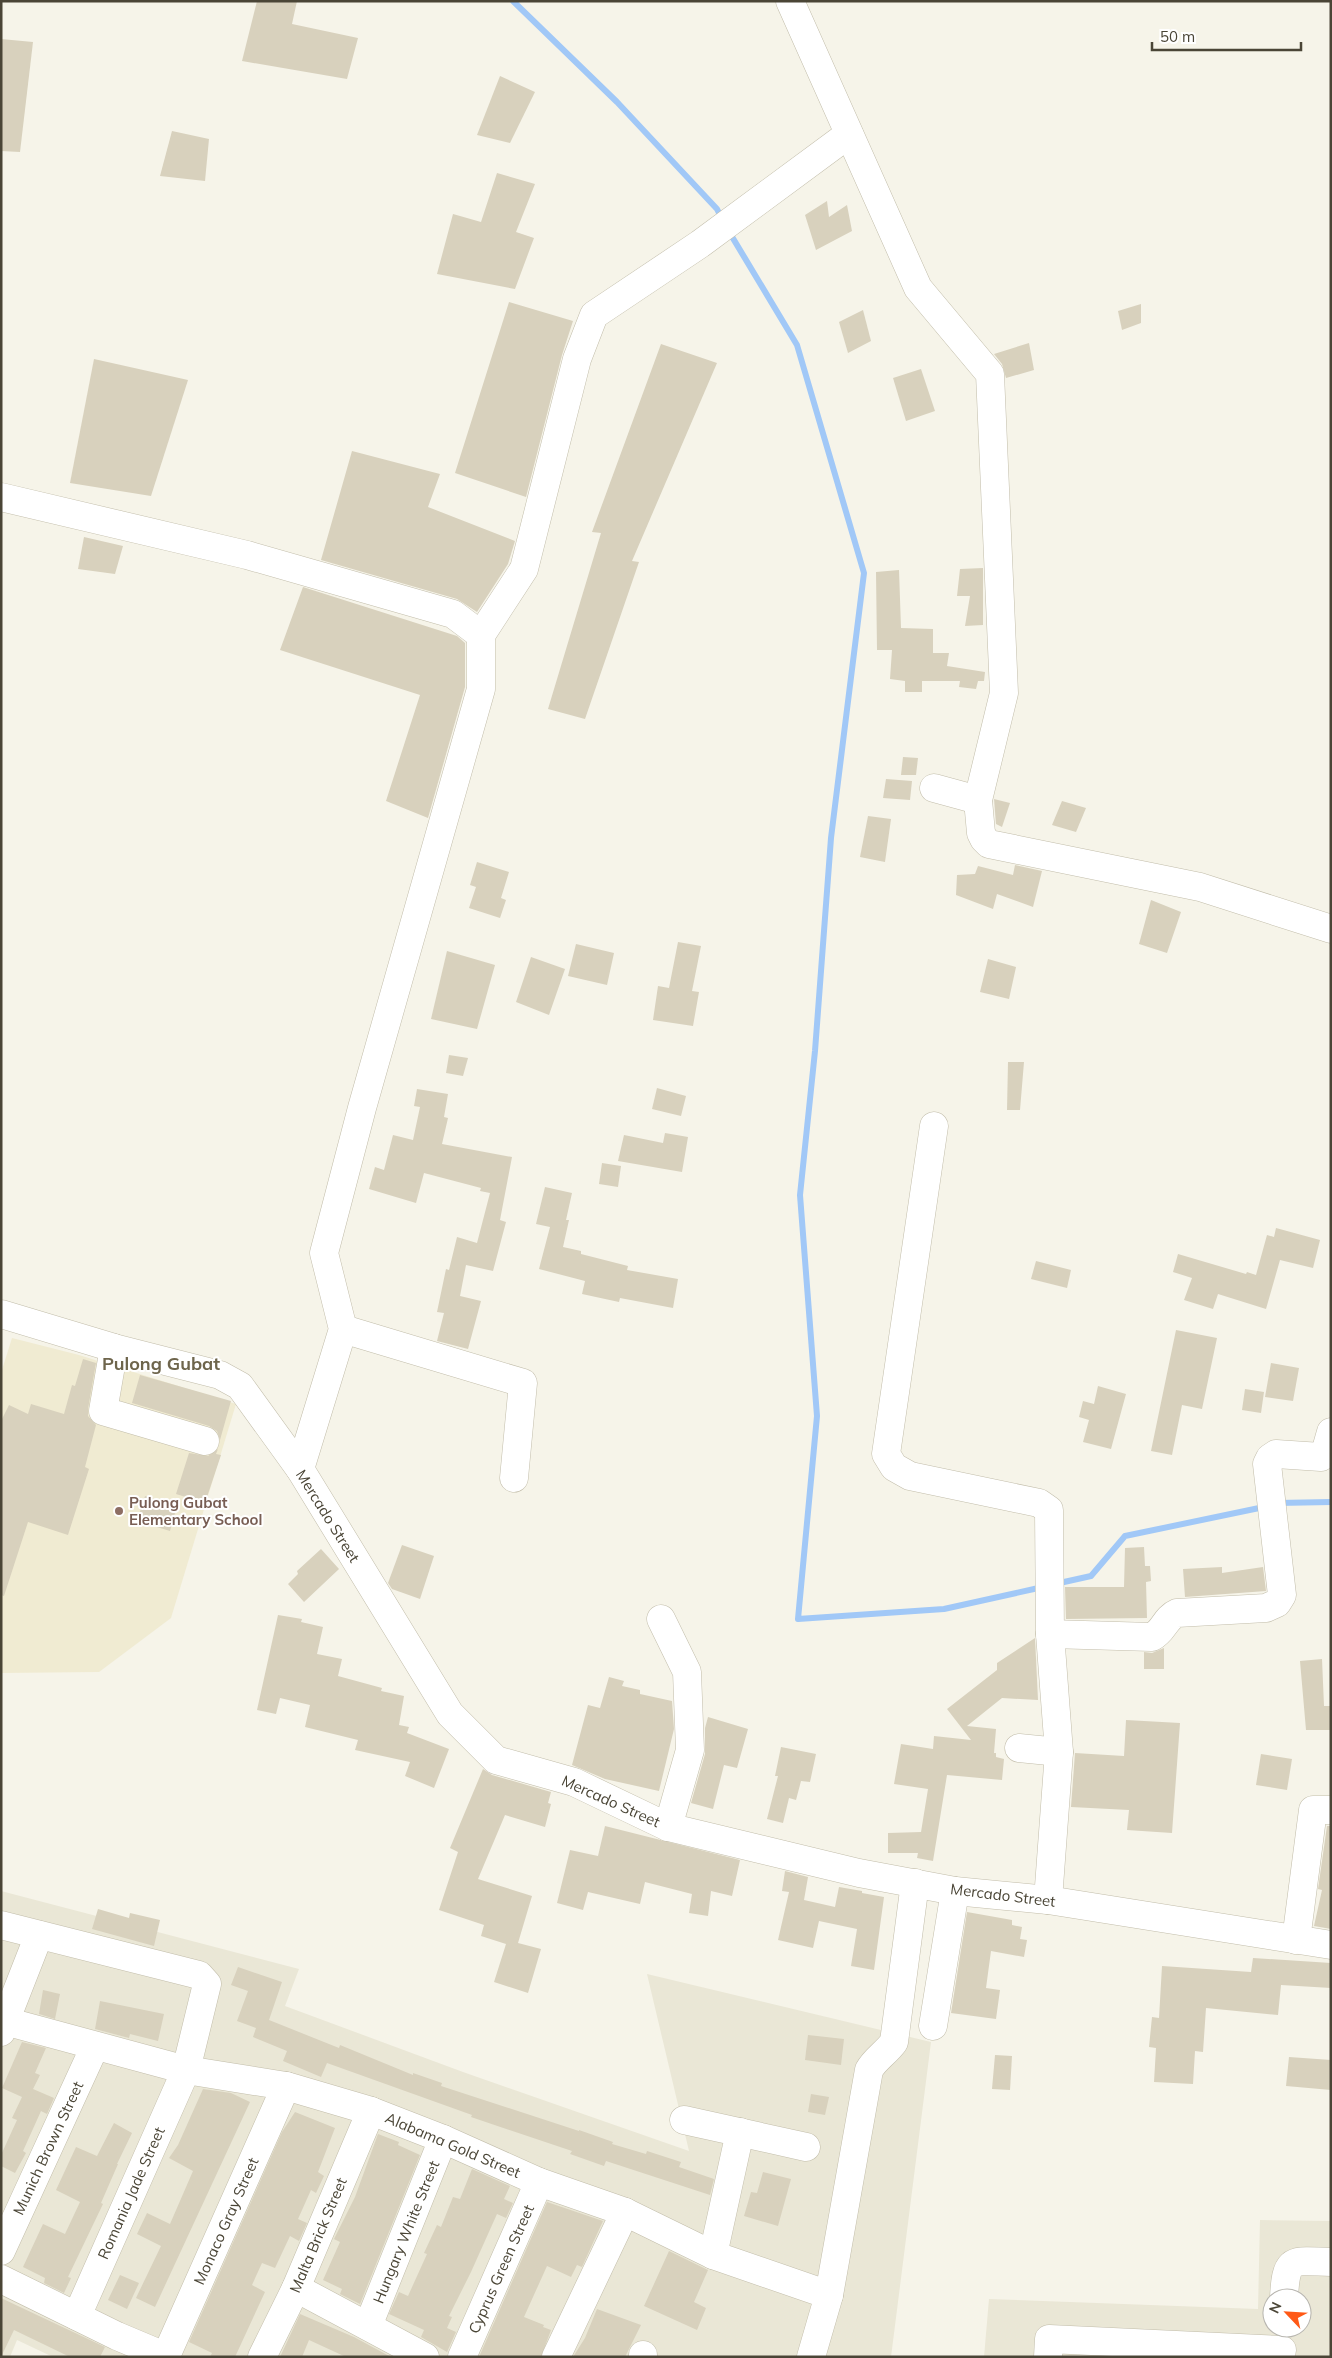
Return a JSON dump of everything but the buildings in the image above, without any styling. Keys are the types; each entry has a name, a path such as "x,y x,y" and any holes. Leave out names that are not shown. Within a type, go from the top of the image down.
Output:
{"street":[{"path":"790,1 918,288 990,374 1004,692 978,800 981,832 984,839 989,844 1200,887 1331,929"},
{"path":"300,1469 344,1329 324,1253 368,1089 481,689 481,635 524,569 577,359 594,315 700,244 849,134"},
{"path":"1,497 256,557 453,614 481,635"},
{"path":"934,788 978,800"},
{"path":"934,1126 886,1454 894,1467 910,1476 1040,1504 1049,1510 1050,1634 1058,1752 1048,1900"},
{"name":"Mercado Street","path":"1,1314 114,1348 220,1375 240,1386 300,1469 450,1714 496,1760 574,1782 668,1827 859,1873 954,1890 1048,1900 1331,1945"},
{"path":"344,1329 523,1383 514,1478"},
{"path":"114,1348 103,1411 205,1441"},
{"path":"1050,1634 1152,1637 1160,1632 1170,1616 1177,1612 1266,1608 1277,1603 1282,1594 1267,1464 1270,1458 1276,1454 1321,1456 1325,1454 1331,1432"},
{"path":"661,1619 687,1672 690,1750 668,1827"},
{"path":"1019,1748 1058,1752"},
{"path":"1296,1940 1314,1810 1331,1810"},
{"path":"811,2357 830,2295 869,2070 874,2061 888,2050 894,2042 914,1883"},
{"path":"933,2026 954,1890"},
{"path":"1,1925 40,1935 3,2024"},
{"name":"Romania Jade Street","path":"40,1935 199,1975 207,1984 186,2070 77,2316"},
{"name":"Alabama Gold Street","path":"3,2024 186,2070 286,2086 371,2111 443,2139 539,2182 625,2212 713,2255 830,2295"},
{"name":"Munich Brown Street","path":"1,2251 95,2046"},
{"name":"Monaco Gray Street","path":"166,2356 286,2086"},
{"name":"Malta Brick Street","path":"262,2357 296,2288 371,2111"},
{"path":"684,2120 806,2148"},
{"path":"713,2255 740,2132"},
{"name":"Hungary White Street","path":"368,2326 443,2139"},
{"name":"Cyprus Green Street","path":"462,2357 539,2182"},
{"path":"556,2357 625,2212"},
{"path":"1284,2288 1285,2272 1298,2261 1331,2262"},
{"path":"1,2278 117,2336 166,2356"},
{"path":"296,2288 425,2357"},
{"path":"1048,2357 1049,2339 1282,2345"}],"shaded area":[{"name":"Pulong Gubat Elementary School","path":"12,1338 79,1355 236,1404 171,1618 99,1672 1,1673 1,1373"},
{"path":"1,1891 299,1969 285,2006 463,2072 689,2151 647,1974 931,2042 891,2357 53,2357 17,2340 10,2357 1,2357"},
{"path":"1260,2220 1331,2221 1331,2357 984,2357 989,2299 1258,2309"}],"waterway":[{"path":"513,1 617,102 717,209 722,219"},
{"path":"728,230 797,345 864,573 831,838 815,1051 800,1195 817,1416 798,1619 944,1609 1043,1587"},
{"path":"1277,1503 1331,1502"},
{"path":"1055,1584 1091,1576 1125,1536 1264,1507"}],"place":[{"name":"Pulong Gubat Elementary School","path":"119,1511"}],"district":[{"name":"Pulong Gubat","path":"161,1363"}]}
